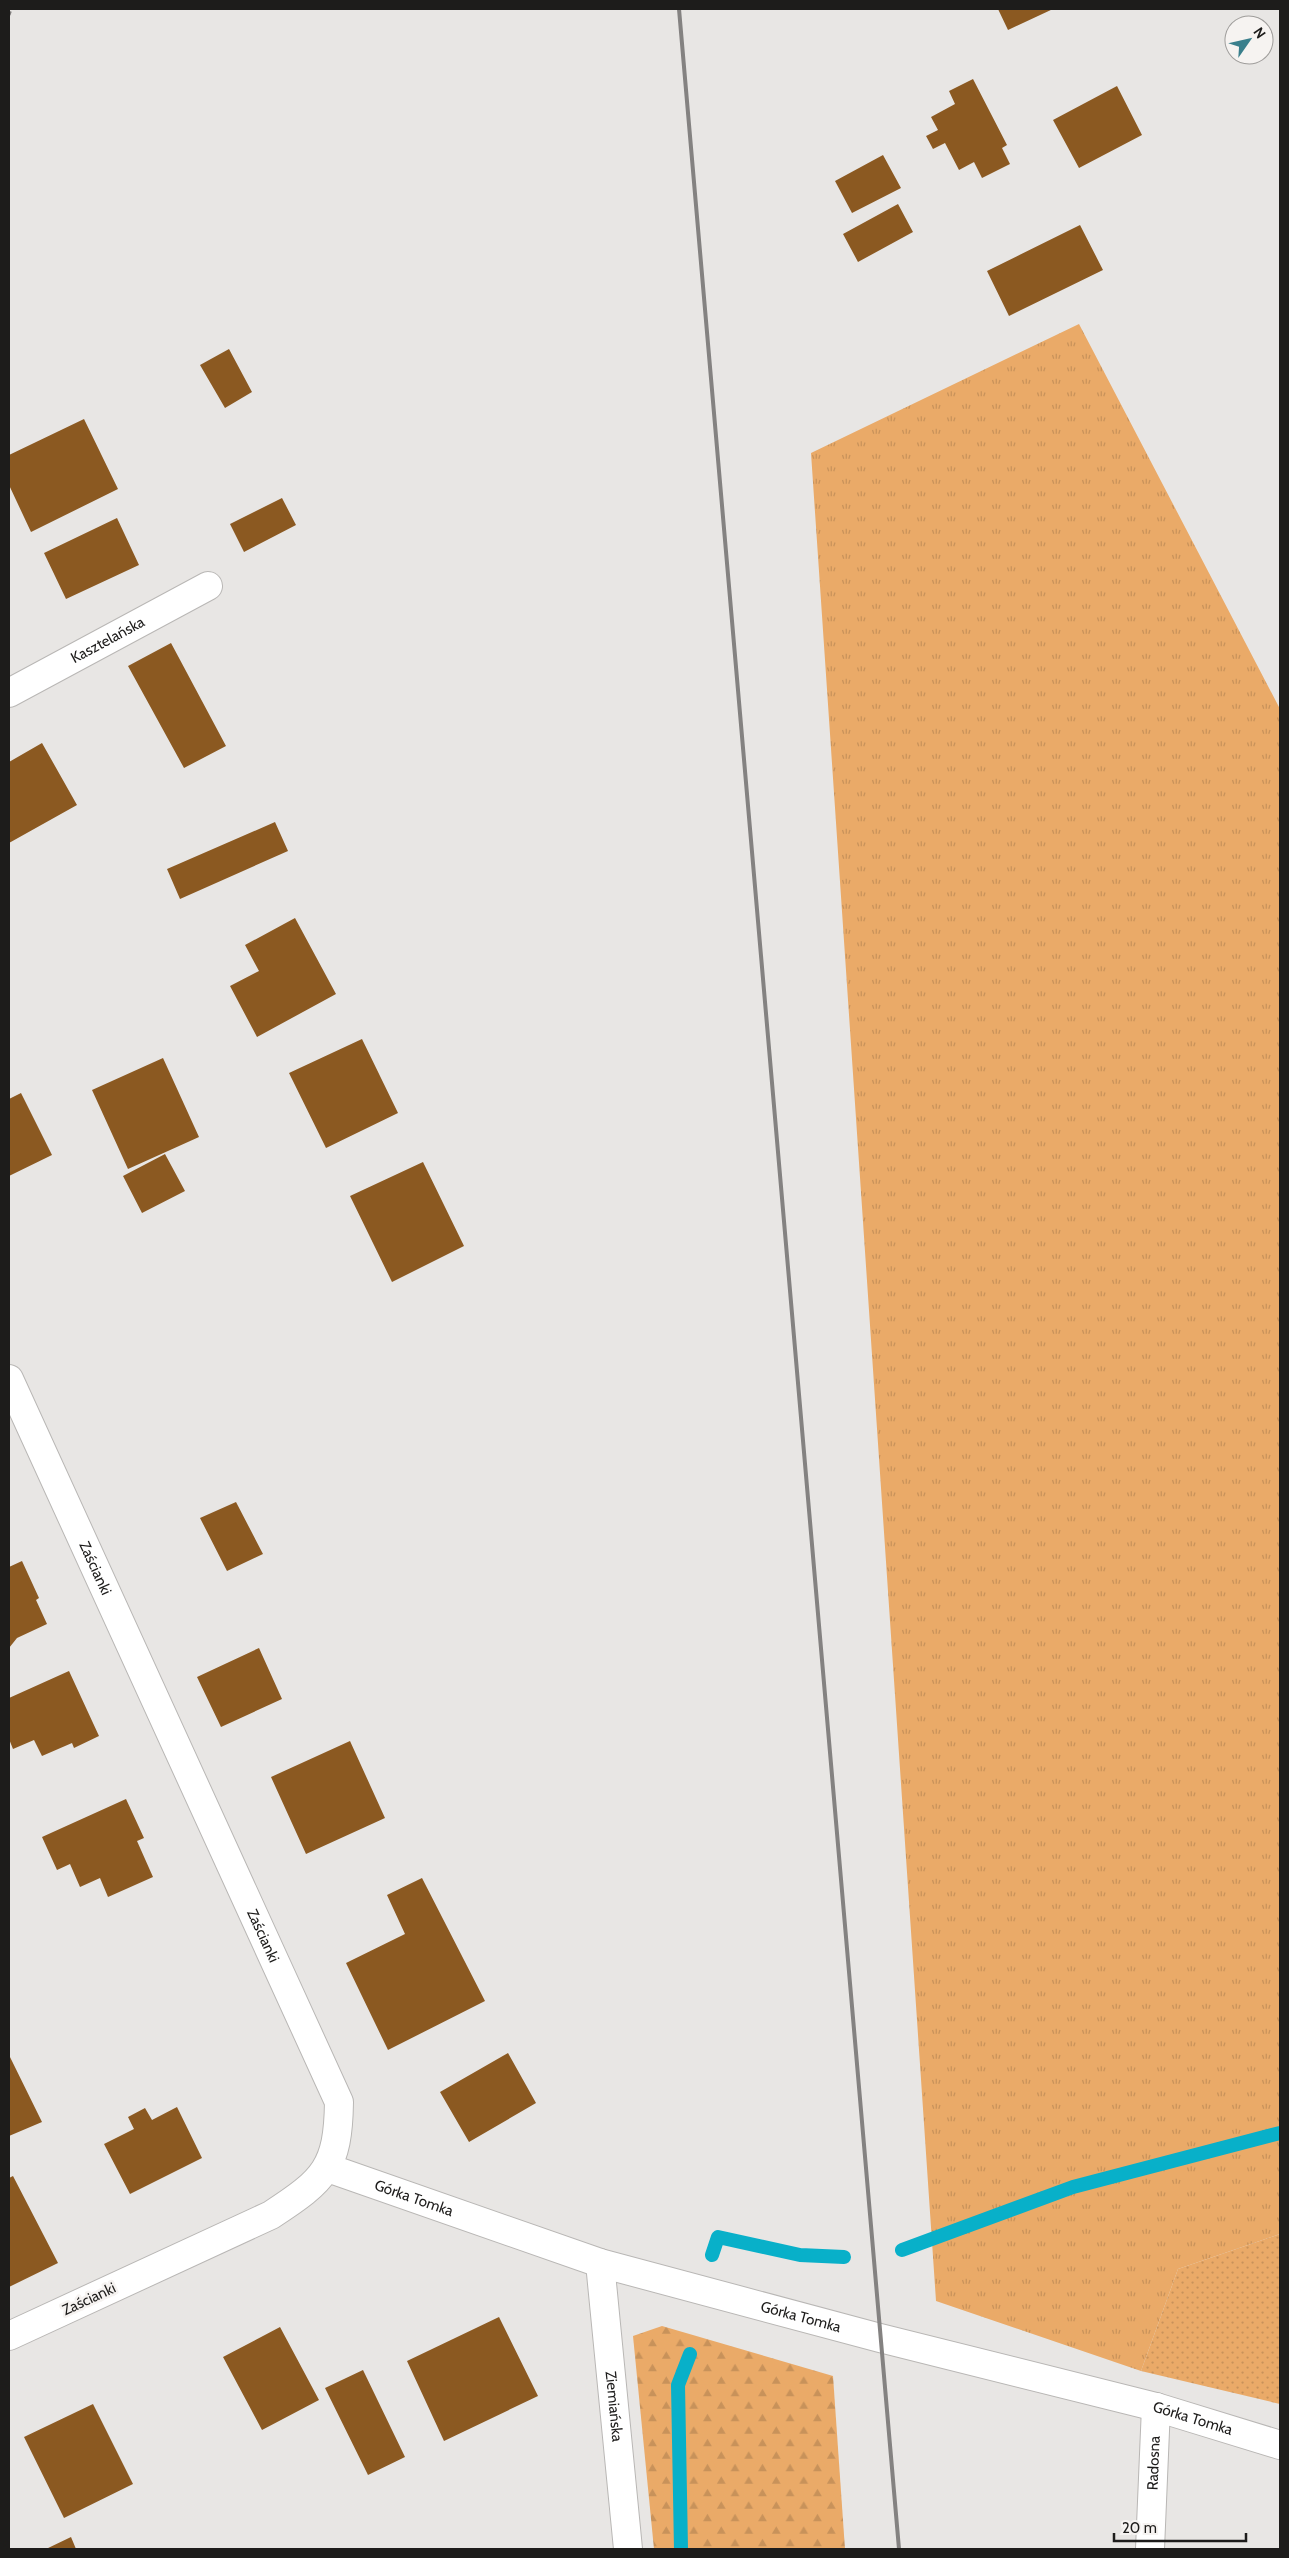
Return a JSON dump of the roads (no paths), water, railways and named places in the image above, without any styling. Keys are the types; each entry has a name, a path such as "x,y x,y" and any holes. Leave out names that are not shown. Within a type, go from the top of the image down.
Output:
{"street":[{"name":"Kasztelańska","path":"9,693 208,586"},
{"name":"Zaścianki","path":"9,1378 339,2102 338,2134 328,2168 302,2195 271,2215 9,2336"},
{"name":"Górka Tomka","path":"328,2168 600,2263 880,2338 1156,2407 1280,2445"},
{"name":"Ziemiańska","path":"600,2263 628,2549"},
{"name":"Radosna","path":"1150,2549 1156,2407"}],"waterway":[{"path":"902,2250 1073,2187 1280,2133"},
{"path":"712,2255 718,2237 800,2255 844,2257"},
{"path":"681,2549 678,2385 690,2354"}],"railway":[{"path":"679,9 899,2549"}]}
